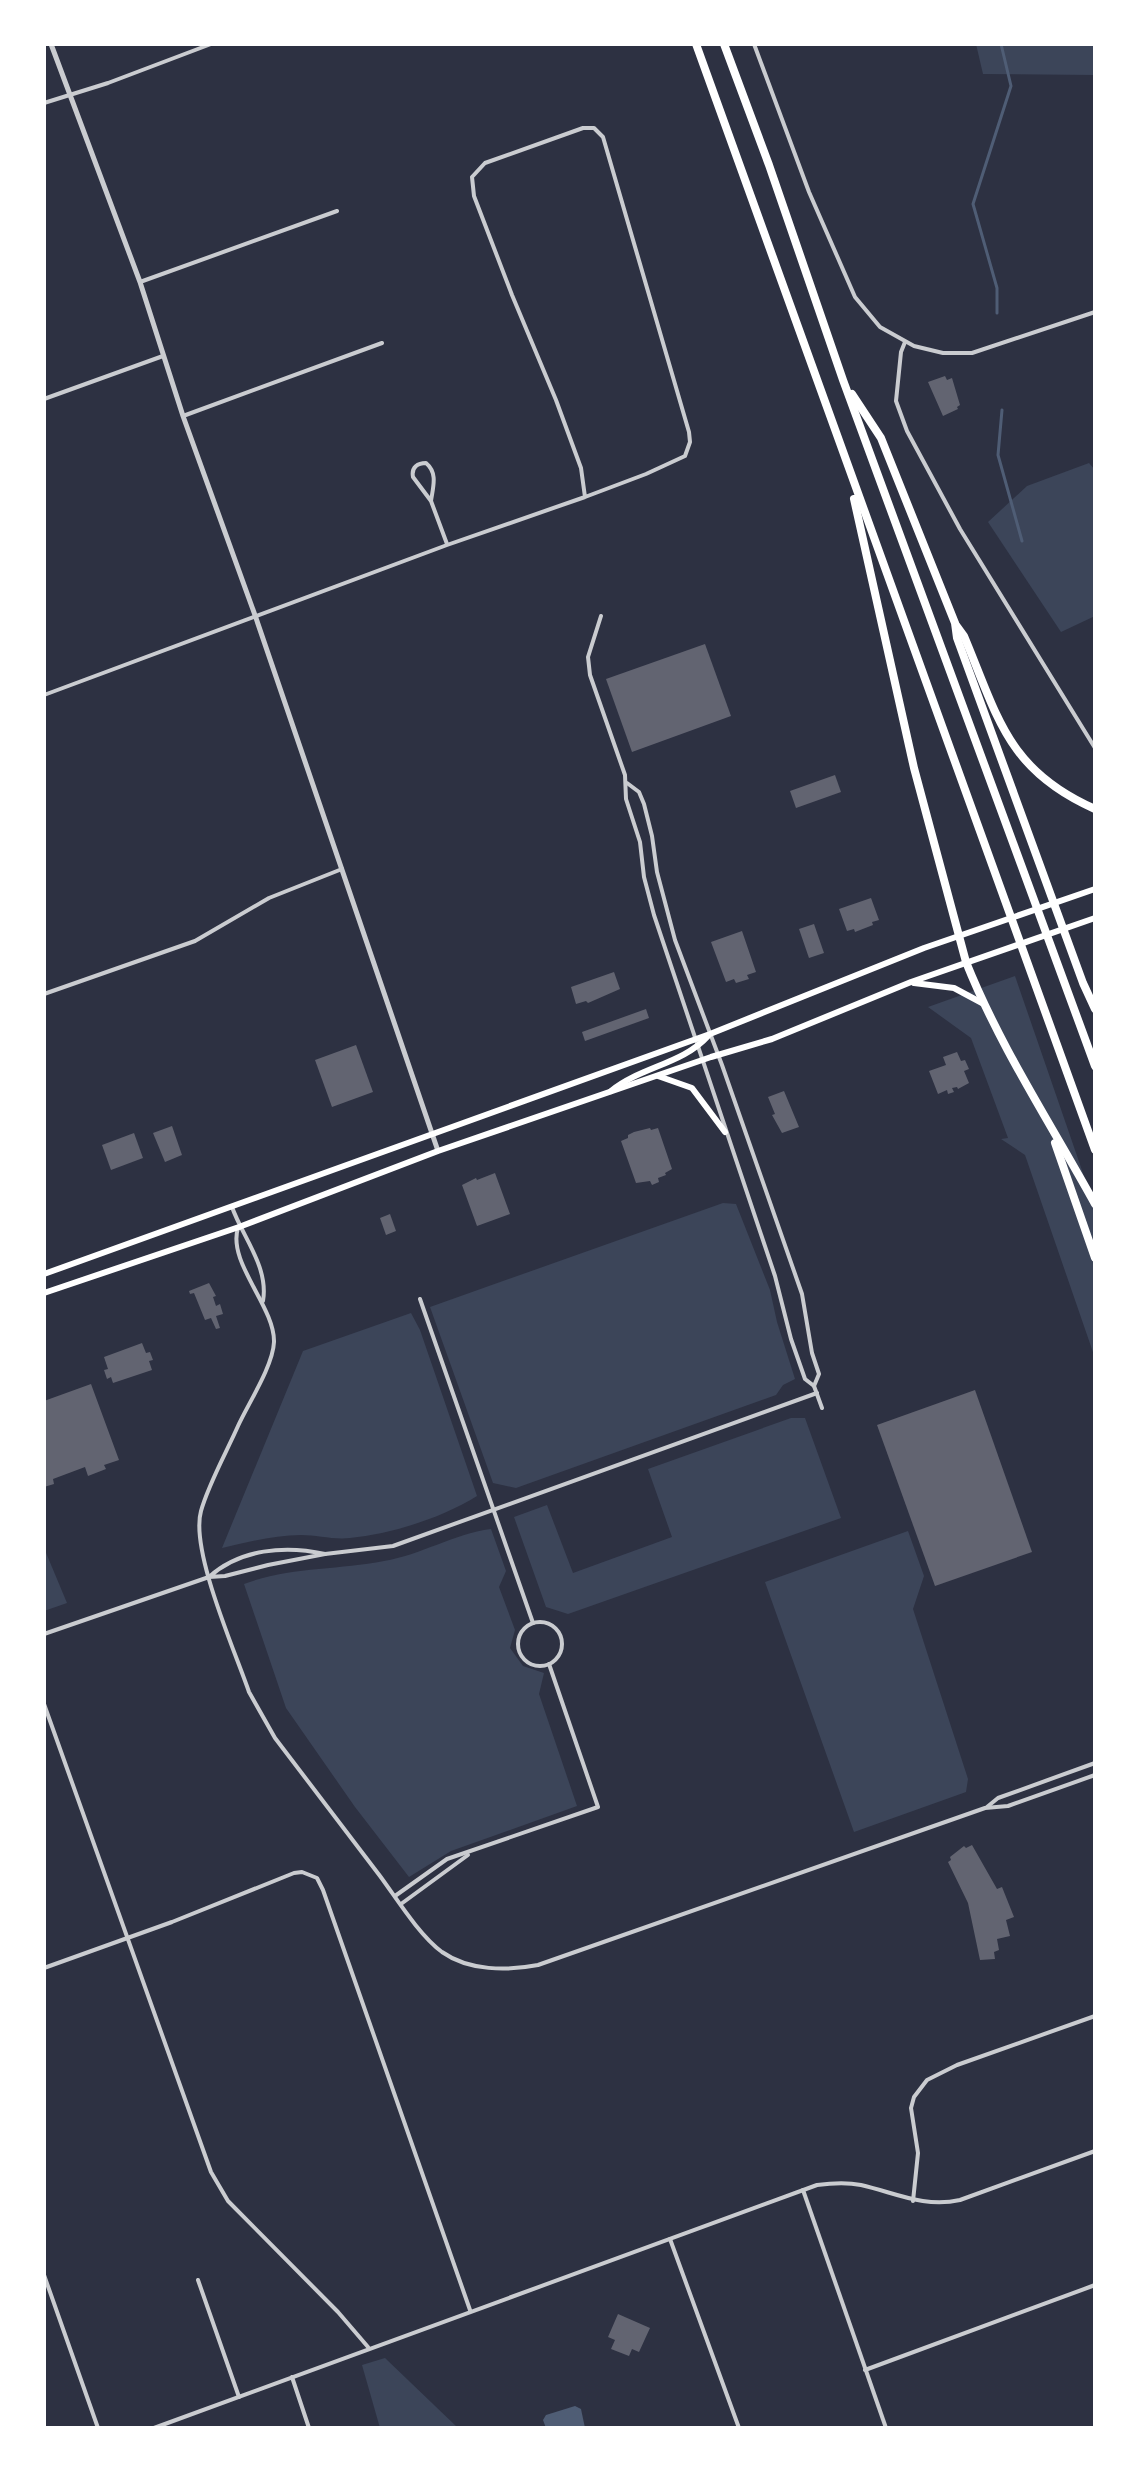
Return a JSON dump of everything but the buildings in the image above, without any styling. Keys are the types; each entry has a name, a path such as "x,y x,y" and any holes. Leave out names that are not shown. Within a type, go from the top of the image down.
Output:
{"highway":[{"path":"696,44 1095,1150"},
{"path":"724,44 843,380 1095,1066"},
{"path":"843,380 881,438 955,623 964,636 1004,733 1024,761 1048,783 1095,809"},
{"path":"847,466 914,768 966,962 1049,1127 1095,1204"},
{"path":"955,623 957,638 1095,1009"},
{"path":"1049,1127 1095,1258"}],"main road":[{"path":"608,1093 625,1079 710,1034 913,952 1095,889"},
{"path":"44,1293 239,1227 438,1151 772,1039 911,982 1095,918"},
{"path":"911,982 954,988 986,1006"},
{"path":"44,1274 698,1042"},
{"path":"658,1076 692,1088 725,1132"}],"street":[{"path":"51,44 140,282 183,416 256,618 438,1151"},
{"path":"44,103 211,44"},
{"path":"754,44 809,192 855,297 880,327 905,342 943,353 972,353 1095,312"},
{"path":"44,695 585,497 685,456 689,450 689,432 603,137 594,128 583,128 485,163 472,177 474,196 581,468 585,497"},
{"path":"140,282 337,211"},
{"path":"905,342 901,352 896,401 907,431 954,519 1095,748"},
{"path":"183,416 382,343"},
{"path":"44,399 163,356"},
{"path":"431,501 432,468 420,463 412,472 413,477 431,501 447,545"},
{"path":"601,616 588,657 590,675 627,783 626,799 640,842 644,877 654,915 775,1276 791,1339 805,1379 814,1386 822,1408"},
{"path":"627,783 639,792 644,804 667,914 802,1294 812,1353 819,1374 814,1386"},
{"path":"44,994 195,941 269,898 342,869"},
{"path":"232,1207 239,1227 246,1233 262,1277 265,1289 263,1303"},
{"path":"239,1227 235,1239 253,1288 263,1303 274,1339 260,1383 201,1511 199,1532 203,1557 259,1713 401,1904 429,1940 444,1953 464,1962 491,1968 516,1969 561,1959 985,1808 1008,1806 1095,1775"},
{"path":"420,1299 533,1623"},
{"path":"44,1634 209,1577 325,1554 393,1546 817,1393"},
{"path":"209,1577 223,1564 282,1548 325,1554"},
{"path":"533,1623 547,1623 561,1637 559,1655 549,1664 532,1664 520,1652 520,1635 533,1623"},
{"path":"395,1896 447,1859 598,1807 549,1664"},
{"path":"44,1704 217,2185 228,2201 338,2312 369,2348"},
{"path":"985,1808 998,1798 1095,1763"},
{"path":"401,1904 470,1853"},
{"path":"44,1968 186,1917 294,1873 310,1874 317,1878 470,2310"},
{"path":"913,2201 918,2153 911,2108 914,2097 927,2080 957,2065 1095,2016"},
{"path":"154,2428 817,2185 848,2183 933,2204 960,2200 1095,2151"},
{"path":"803,2190 886,2428"},
{"path":"670,2239 739,2428"},
{"path":"44,2275 98,2428"},
{"path":"198,2280 239,2397"},
{"path":"865,2370 1095,2285"},
{"path":"292,2377 309,2428"}],"shaded area":[{"path":"976,44 1095,44 1095,75 983,74"},
{"path":"1089,463 1095,470 1095,616 1061,632 988,522 1027,486"},
{"path":"1015,976 1095,1208 1095,1358 1025,1155 1001,1139 1008,1138 971,1038 928,1007"},
{"path":"723,1203 736,1204 770,1290 795,1379 783,1385 776,1395 516,1488 493,1483 430,1307"},
{"path":"411,1313 420,1330 477,1496 432,1518 382,1533 344,1538 281,1536 222,1548 303,1351"},
{"path":"791,1418 805,1418 841,1518 568,1614 546,1607 514,1517 547,1505 573,1573 672,1537 648,1469"},
{"path":"491,1529 506,1571 499,1587 515,1630 510,1648 523,1666 544,1673 539,1694 577,1806 451,1851 409,1877 355,1807 286,1708 244,1584 278,1574 398,1558 463,1535"},
{"path":"908,1531 924,1576 913,1609 968,1779 966,1792 854,1832 765,1582"},
{"path":"44,1548 67,1603 44,1611"},
{"path":"385,2358 458,2428 380,2428 362,2365"},
{"path":"575,2406 581,2409 585,2428 546,2428 543,2420 546,2415"}],"waterway":[{"path":"997,313 997,288 973,204 1011,86 1001,44"},
{"path":"1002,410 998,455 1022,541"}]}
